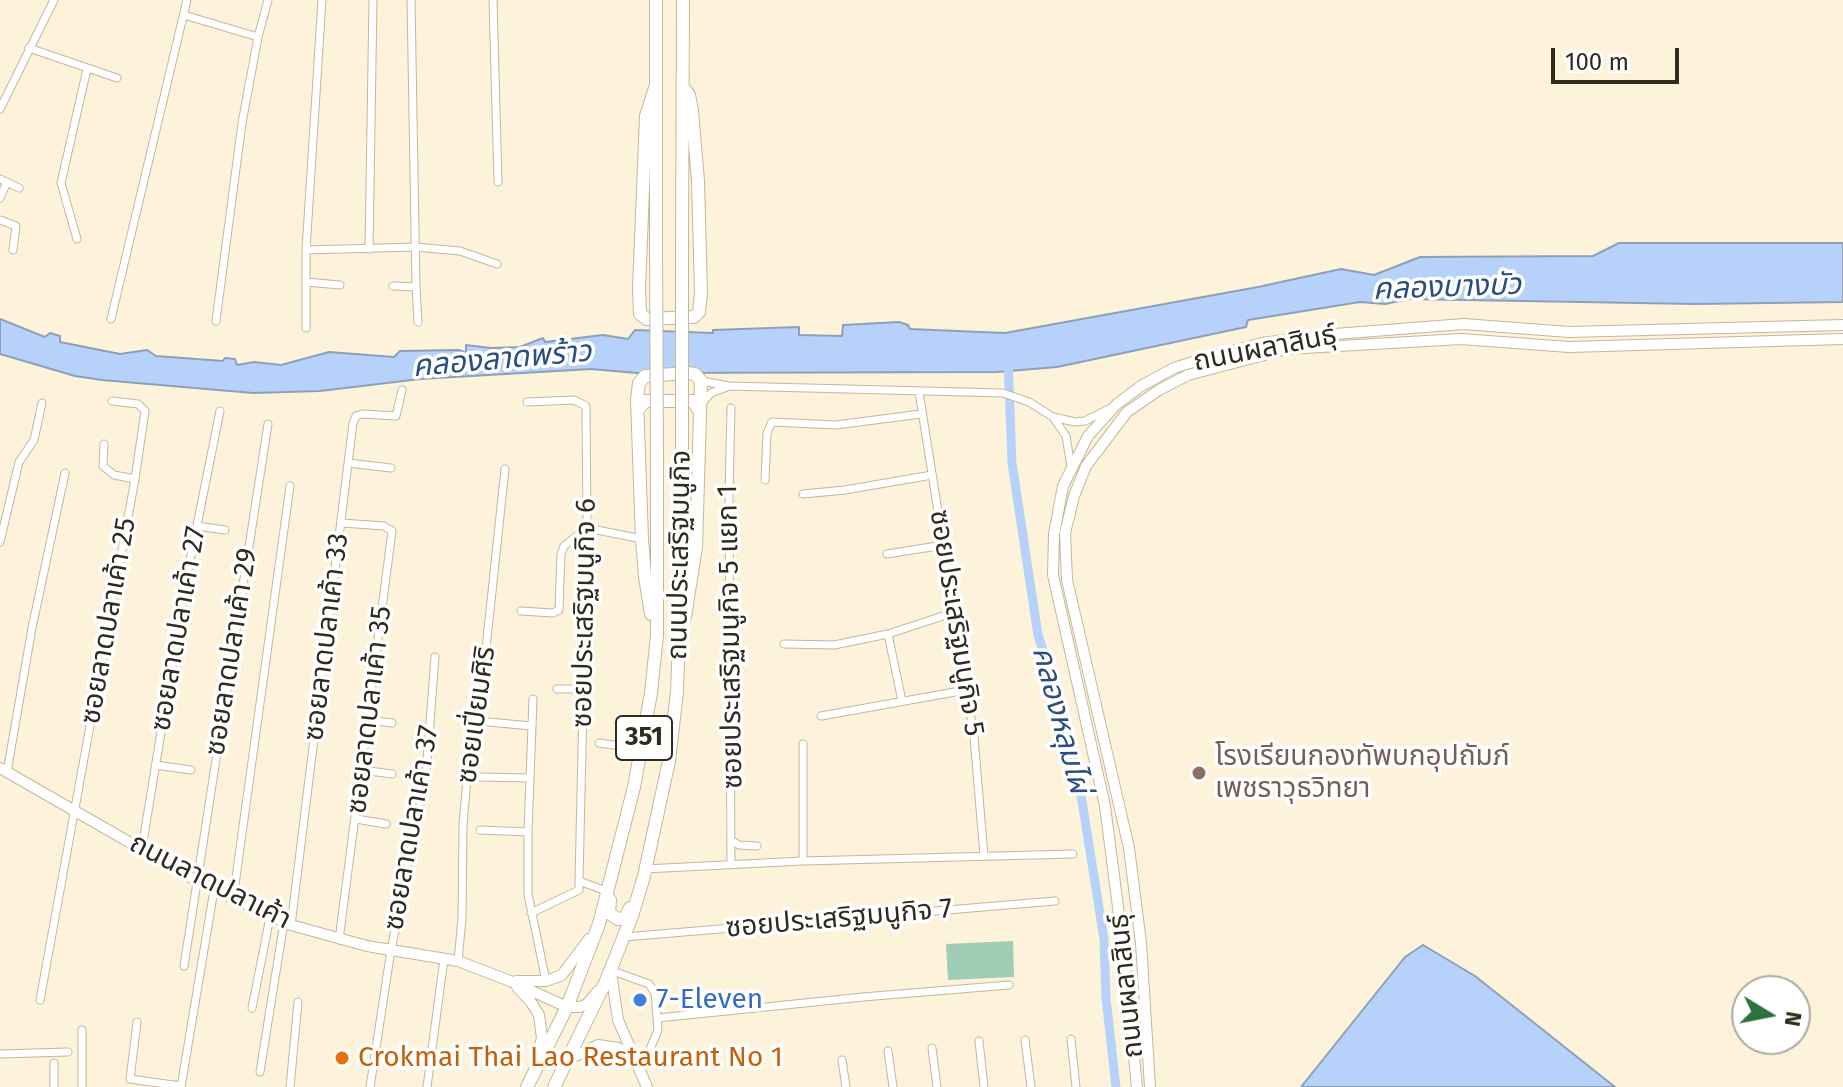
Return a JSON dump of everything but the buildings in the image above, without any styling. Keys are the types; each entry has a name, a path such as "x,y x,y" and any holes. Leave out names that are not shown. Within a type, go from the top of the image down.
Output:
{"main road":[{"name":"ถนนประเสริฐมนูกิจ","path":"530,1082 567,1007 609,892 642,749 651,693 657,635 656,0"},
{"name":"ถนนประเสริฐมนูกิจ","path":"554,1087 624,937 645,872 669,761 677,692 679,636 683,0"},
{"path":"655,88 646,116 639,288 640,314 647,319 694,317 699,312 698,181 692,110 689,95 683,87"},
{"name":"ถนนผลาสินธุ์","path":"1137,1087 1105,806 1053,575 1054,534 1063,486 1088,436 1117,404 1141,386 1174,368 1262,343 1387,328 1464,324 1569,332 1843,325"},
{"path":"1642,329 1642,346"},
{"name":"ถนนผลาสินธุ์","path":"1150,1087 1141,943 1129,848 1067,580 1065,533 1074,496 1086,466 1127,412 1188,375 1287,349 1461,339 1569,347 1843,339"},
{"path":"657,635 645,577 642,539 639,383 645,376 688,373 695,374 701,381 696,547 688,604 679,636"},
{"path":"638,410 645,401 693,401 700,408"},
{"name":"ถนนลาดปลาเค้า","path":"3,770 197,881 270,917 339,940 458,961 567,1007"},
{"path":"617,860 609,908 612,916 621,919 627,915 645,872"},
{"path":"510,981 546,981 562,975 599,924"},
{"path":"567,1007 587,1004 608,976"},
{"path":"608,976 618,1020 647,1087"},
{"path":"510,981 539,1015 542,1038 530,1082"},
{"path":"569,1059 598,1045 618,1048 635,1056"}],"street":[{"path":"0,109 54,0"},
{"path":"111,319 187,0"},
{"path":"216,321 242,123 268,0"},
{"path":"306,328 306,250 322,0"},
{"path":"369,249 373,0"},
{"path":"411,0 418,322"},
{"path":"493,0 498,182"},
{"path":"184,15 258,37"},
{"path":"29,48 117,78"},
{"path":"77,239 61,183 87,69"},
{"path":"0,198 3,181 19,188"},
{"path":"0,220 16,226 13,250"},
{"path":"306,250 415,247 460,251 497,264"},
{"path":"306,282 340,285"},
{"path":"393,286 416,287"},
{"path":"701,381 729,386 1003,393 1029,402 1053,417 1075,422 1085,421 1117,404"},
{"path":"700,408 711,393 729,386"},
{"name":"ซอยลาดปลาเค้า 33","path":"260,1072 288,924 356,416 396,416 402,390"},
{"name":"ซอยประเสริฐมนูกิจ 5","path":"919,392 977,755 984,856"},
{"name":"ซอยประเสริฐมนูกิจ 6","path":"527,402 574,400 586,406 587,528 579,881"},
{"name":"ซอยลาดปลาเค้า 25","path":"40,1000 145,411 142,406 112,401"},
{"path":"0,542 19,462 34,440 42,403"},
{"name":"ซอยประเสริฐมนูกิจ 5 แยก 1","path":"731,408 731,865"},
{"name":"ซอยลาดปลาเค้า 27","path":"142,848 197,526 220,411"},
{"path":"765,480 767,433 772,422 836,425 921,414"},
{"path":"1053,417 1066,436 1071,467"},
{"name":"ซอยลาดปลาเค้า 29","path":"184,966 268,424"},
{"path":"104,444 103,466 114,475 135,479"},
{"path":"348,463 391,468"},
{"name":"ซอยเปี่ยมศิริ","path":"458,961 468,767 484,667 505,469"},
{"path":"3,770 65,473"},
{"path":"803,494 932,475"},
{"path":"233,899 290,486"},
{"name":"ซอยลาดปลาเค้า 35","path":"339,940 392,531 384,526 342,523"},
{"path":"197,526 225,530"},
{"path":"521,611 553,613 559,610 561,554 564,546 587,528 642,539"},
{"path":"887,554 944,545"},
{"path":"784,644 834,645 888,634 955,612"},
{"path":"888,634 902,701"},
{"name":"ซอยลาดปลาเค้า 37","path":"370,1087 391,950 426,774 435,657"},
{"path":"557,689 583,689"},
{"path":"821,716 966,690"},
{"path":"533,699 528,894 546,981"},
{"path":"368,720 392,723"},
{"path":"489,722 531,726"},
{"path":"599,743 642,749"},
{"path":"803,744 803,861"},
{"path":"155,765 191,770"},
{"path":"362,770 392,774"},
{"path":"477,777 529,778"},
{"path":"356,819 386,824"},
{"path":"480,830 528,832"},
{"path":"732,841 739,845 757,846"},
{"path":"645,872 803,861 1073,854"},
{"path":"531,913 579,890 579,881 609,892"},
{"path":"137,1022 129,1083 181,1087 214,890"},
{"name":"ซอยประเสริฐมนูกิจ 7","path":"624,937 1055,901"},
{"path":"252,1008 270,917"},
{"path":"427,1087 444,959"},
{"path":"608,976 653,988 658,1018 655,1039 641,1071"},
{"path":"658,1018 1009,985"},
{"path":"290,1087 298,1002"},
{"path":"82,1030 82,1087"},
{"path":"1071,1039 1076,1087"},
{"path":"1025,1040 1031,1087"},
{"path":"979,1041 984,1087"},
{"path":"932,1048 937,1087"},
{"path":"888,1051 893,1087"},
{"path":"0,1054 68,1052"},
{"path":"842,1060 846,1087"},
{"path":"54,1063 54,1087"}],"green space":[{"path":"1013,941 1014,977 948,980 946,944"}],"water":[{"path":"1619,243 1843,243 1843,302 1695,304 1409,299 1385,304 1360,302 1248,320 1246,327 1057,367 997,372 637,373 591,369 420,379 320,391 253,393 75,376 0,354 0,319 45,337 50,333 60,336 60,342 120,354 147,350 156,356 223,361 225,358 235,359 237,365 254,362 281,365 329,352 394,357 400,351 459,350 466,353 466,345 520,347 543,338 545,342 603,335 628,339 635,330 713,333 713,330 799,327 799,335 842,336 843,325 899,322 910,329 1005,333 1341,269 1374,275 1420,257 1593,256"},
{"path":"1423,945 1475,976 1615,1087 1301,1087 1405,957"}],"waterway":[{"name":"คลองหลุมไผ่","path":"1008,360 1012,463 1038,635 1064,716 1082,801 1104,939 1106,998 1116,1087"}],"place":[{"name":"โรงเรียนกองทัพบกอุปถัมภ์ เพชราวุธวิทยา","path":"1199,773"},
{"name":"7-Eleven","path":"640,1000"},
{"name":"Crokmai Thai Lao Restaurant No 1","path":"342,1058"}],"water label":[{"name":"คลองบางบัว","path":"1447,288"},
{"name":"คลองลาดพร้าว","path":"502,360"}]}
